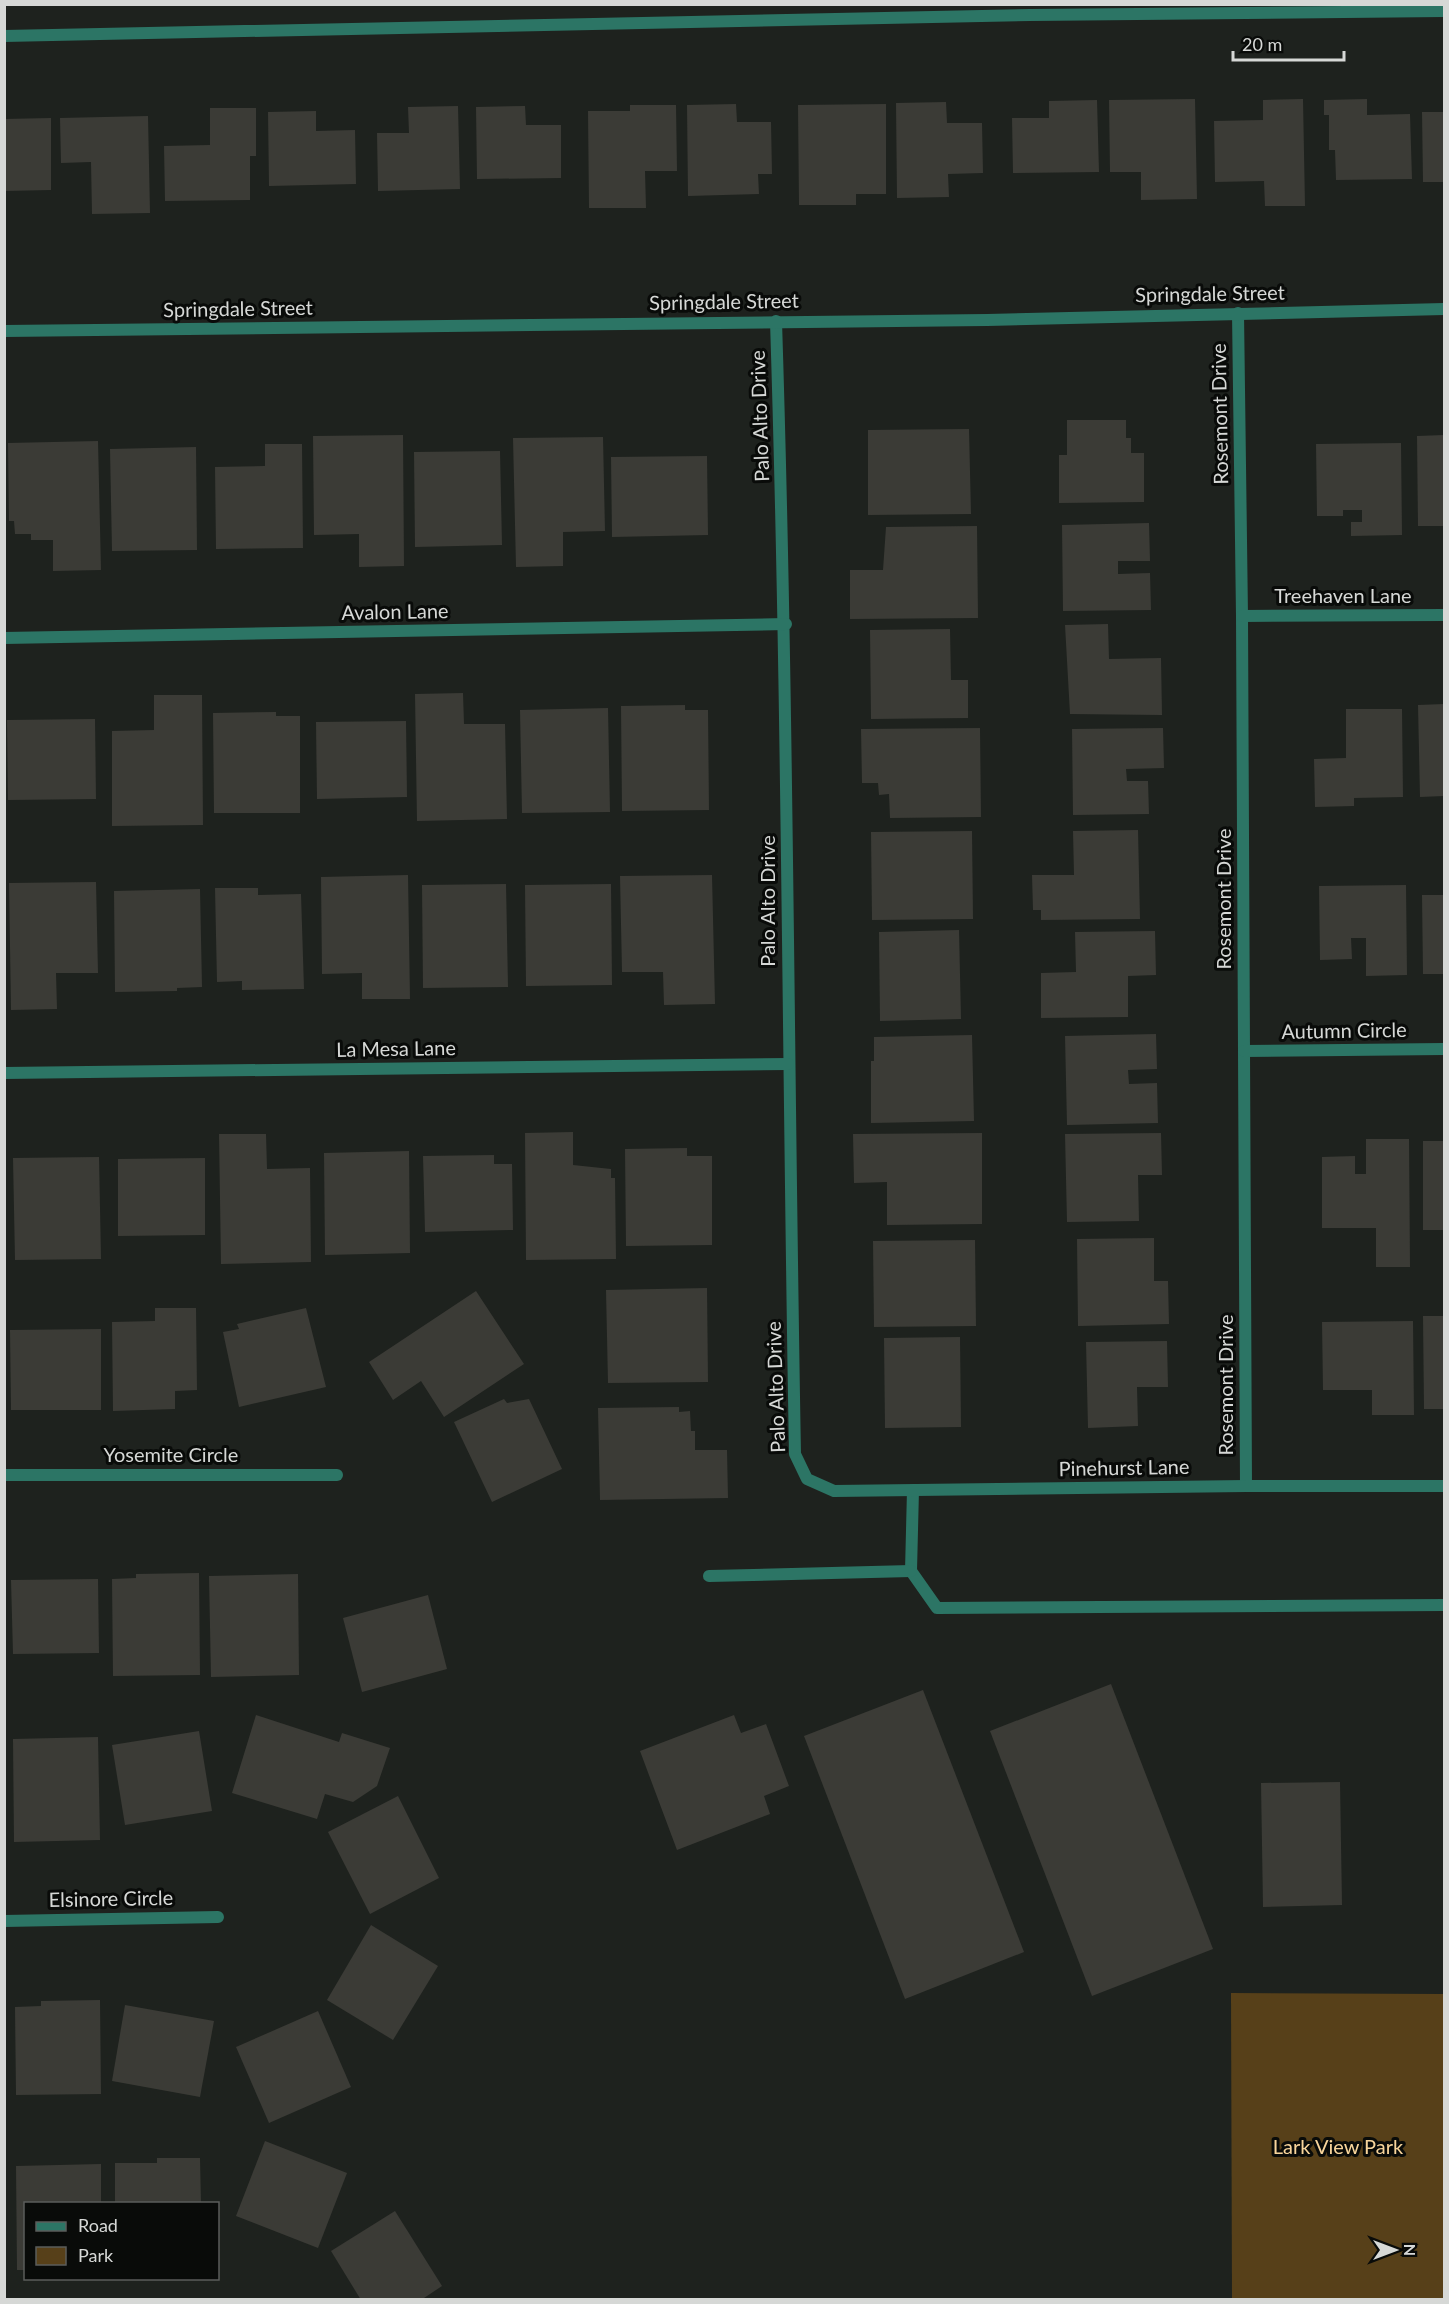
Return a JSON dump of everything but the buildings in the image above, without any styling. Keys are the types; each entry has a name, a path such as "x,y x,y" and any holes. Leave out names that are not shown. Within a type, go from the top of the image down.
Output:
{"street":[{"path":"4,36 1030,10 1444,11"},
{"name":"Springdale Street","path":"4,331 987,320 1444,309"},
{"name":"Rosemont Drive","path":"1238,313 1242,616 1246,1486"},
{"name":"Palo Alto Drive","path":"777,321 786,624 788,1064 795,1454 807,1479"},
{"name":"Treehaven Lane","path":"1242,616 1444,615"},
{"name":"Avalon Lane","path":"4,638 786,624"},
{"name":"Autumn Circle","path":"1244,1051 1444,1049"},
{"name":"La Mesa Lane","path":"4,1073 788,1064"},
{"name":"Yosemite Circle","path":"4,1475 337,1475"},
{"name":"Pinehurst Lane","path":"807,1479 834,1491 1444,1486"},
{"path":"913,1490 911,1571 937,1608 1444,1605"},
{"path":"709,1576 911,1571"},
{"name":"Elsinore Circle","path":"4,1921 218,1917"}],"green space":[{"name":"Lark View Park","path":"1231,1993 1444,1994 1444,2299 1232,2299"}]}
